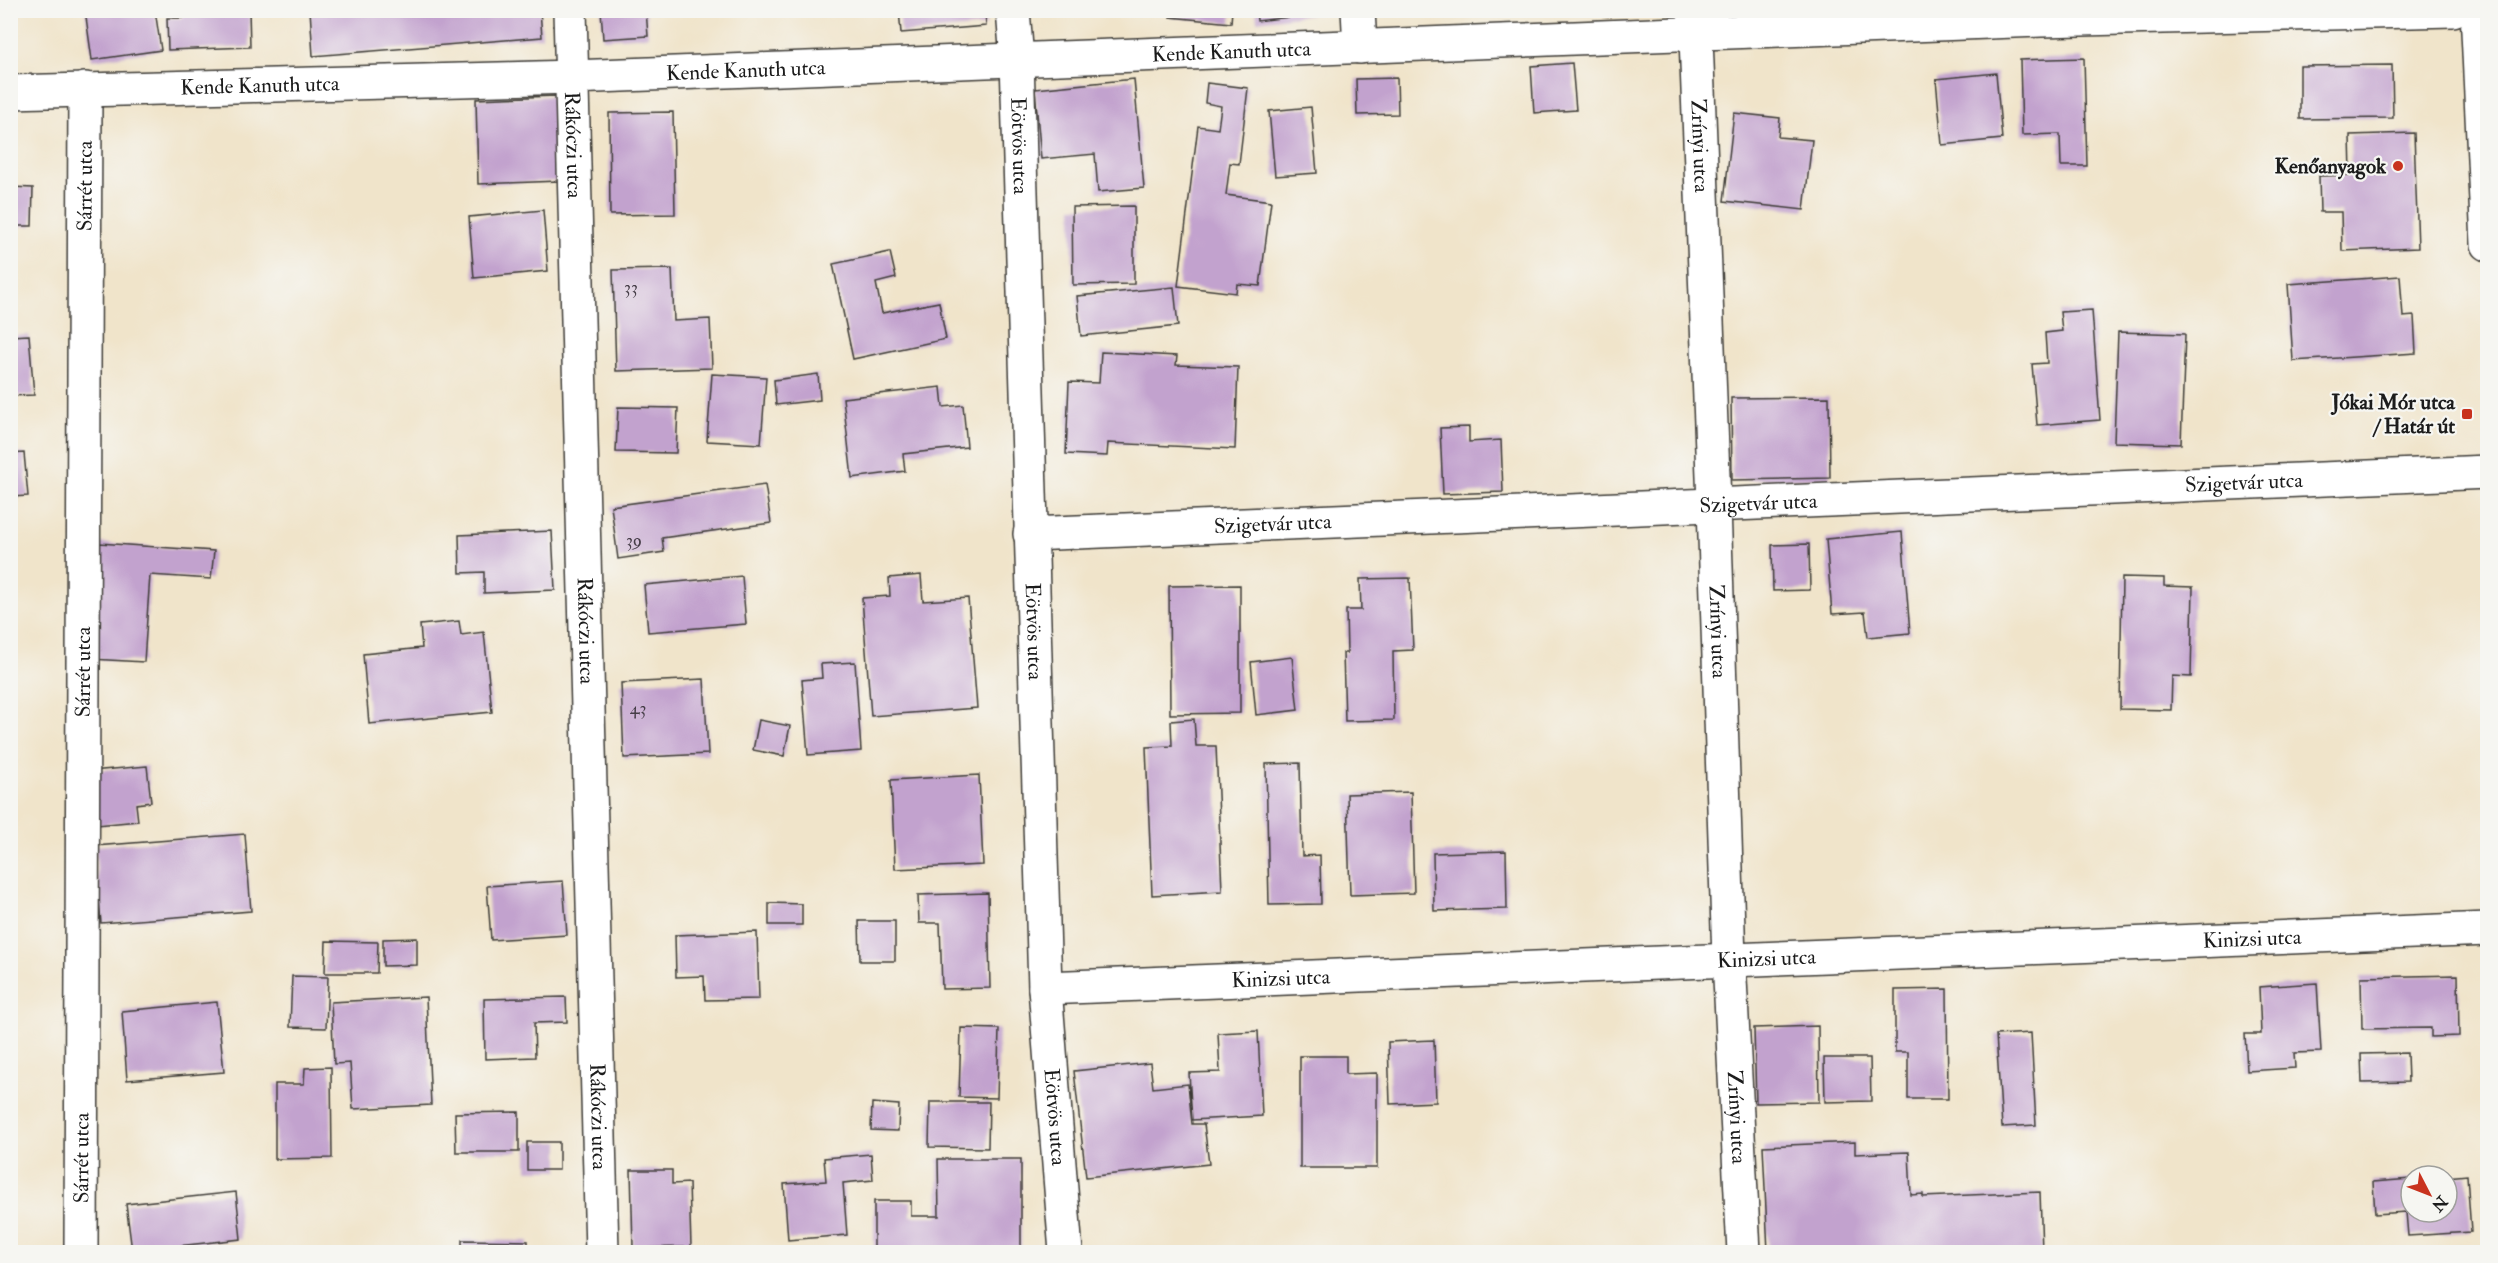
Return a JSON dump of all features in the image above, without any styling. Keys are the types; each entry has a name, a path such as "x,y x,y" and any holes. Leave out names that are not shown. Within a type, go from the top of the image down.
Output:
{"street":[{"name":"Rákóczi utca","path":"570,10 602,1252"},
{"name":"Eötvös utca","path":"1013,10 1017,60 1045,988 1066,1252"},
{"path":"1358,10 1360,47"},
{"name":"Kende Kanuth utca","path":"10,92 572,76 1360,47 1696,22 2453,10"},
{"path":"2477,10 2487,244"},
{"name":"Zrínyi utca","path":"1696,22 1729,959 1744,1252"},
{"name":"Sárrét utca","path":"81,1252 85,89"},
{"name":"Szigetvár utca","path":"1030,534 1714,507 2487,472"},
{"name":"Kinizsi utca","path":"1045,988 2487,928"}],"building":[{"path":"85,10 155,10 161,50 92,60"},
{"path":"181,10 249,10 250,47 168,50 167,18 182,18"},
{"path":"310,10 540,10 542,37 313,56"},
{"path":"601,10 646,10 648,36 603,39"},
{"path":"899,10 985,10 986,26 901,33"},
{"path":"1171,10 1232,10 1231,23 1170,17"},
{"path":"1256,10 1322,10 1322,13 1257,21"},
{"path":"2084,58 2087,166 2061,166 2060,134 2022,135 2020,60"},
{"path":"1572,63 1576,110 1534,113 1531,66"},
{"path":"2392,65 2393,118 2300,119 2300,66"},
{"path":"1996,73 2002,139 1942,145 1936,79"},
{"path":"1397,78 1398,114 1357,115 1356,79"},
{"path":"1134,79 1144,188 1098,192 1095,154 1041,159 1035,89"},
{"path":"1207,83 1248,88 1239,164 1230,163 1226,195 1271,201 1260,286 1237,284 1236,293 1178,286 1198,126 1218,129 1221,106 1205,103"},
{"path":"556,96 559,181 478,184 476,99"},
{"path":"1311,107 1317,173 1275,176 1269,111"},
{"path":"673,112 675,214 610,215 609,113"},
{"path":"1734,113 1780,118 1778,137 1812,140 1804,210 1724,201"},
{"path":"2414,133 2418,248 2342,251 2341,212 2320,212 2319,176 2351,175 2350,135"},
{"path":"10,187 33,188 32,226 10,226"},
{"path":"1134,206 1134,284 1073,285 1072,207"},
{"path":"543,210 548,271 474,278 469,217"},
{"path":"890,252 896,278 876,283 882,313 939,302 946,339 853,359 833,264"},
{"path":"672,269 674,321 710,319 712,368 616,371 613,270"},
{"path":"2400,276 2403,317 2414,316 2416,353 2293,361 2288,284"},
{"path":"1174,287 1178,326 1081,336 1077,296"},
{"path":"2092,310 2100,420 2037,425 2032,364 2047,363 2045,333 2062,331 2060,312"},
{"path":"2118,332 2185,334 2181,444 2114,442"},
{"path":"29,335 34,395 10,396 10,336"},
{"path":"1101,352 1177,356 1176,365 1238,367 1235,449 1108,443 1107,456 1066,454 1069,382 1099,383"},
{"path":"712,374 766,377 761,444 707,441"},
{"path":"818,374 820,400 776,405 774,380"},
{"path":"941,387 943,407 963,405 967,447 903,454 905,471 852,478 843,398"},
{"path":"1829,397 1830,478 1732,480 1731,398"},
{"path":"618,407 678,408 676,453 616,452"},
{"path":"1469,427 1469,442 1501,440 1503,492 1443,494 1440,428"},
{"path":"24,453 28,496 10,497 10,454"},
{"path":"765,485 771,523 662,538 664,552 618,559 611,506"},
{"path":"552,531 555,590 484,593 484,572 460,573 459,535"},
{"path":"1902,532 1910,633 1868,637 1865,612 1832,614 1826,539"},
{"path":"99,543 214,551 211,579 150,575 144,662 91,659"},
{"path":"1809,544 1810,590 1773,591 1772,545"},
{"path":"921,575 923,601 968,598 977,708 871,716 862,598 890,596 889,578"},
{"path":"742,576 746,624 648,632 644,585"},
{"path":"2122,577 2164,578 2164,586 2193,587 2191,677 2172,676 2171,710 2120,709"},
{"path":"1410,578 1413,650 1393,651 1394,720 1345,721 1343,653 1347,653 1346,610 1361,610 1360,579"},
{"path":"1240,585 1240,713 1170,714 1169,586"},
{"path":"459,621 461,635 484,632 492,712 369,724 363,654 422,648 420,625"},
{"path":"1292,657 1298,710 1256,715 1251,662"},
{"path":"855,662 861,751 808,755 802,680 822,678 821,664"},
{"path":"704,679 708,754 624,758 621,683"},
{"path":"1194,719 1196,746 1216,746 1222,891 1152,895 1146,747 1172,746 1171,721"},
{"path":"759,720 790,726 784,756 753,750"},
{"path":"1300,763 1302,856 1320,855 1321,904 1269,905 1266,764"},
{"path":"147,766 151,802 136,804 138,821 97,825 91,771"},
{"path":"979,775 983,865 895,869 891,780"},
{"path":"1411,792 1414,893 1350,895 1347,794"},
{"path":"245,834 251,911 101,923 95,846"},
{"path":"1506,851 1507,909 1434,911 1433,853"},
{"path":"563,881 567,935 491,940 487,886"},
{"path":"988,893 990,988 942,989 940,923 919,923 918,895"},
{"path":"769,903 802,904 802,925 769,925"},
{"path":"859,921 895,921 895,961 860,961"},
{"path":"757,932 759,999 705,1000 704,976 676,977 675,935"},
{"path":"417,938 417,965 383,966 383,939"},
{"path":"326,941 378,942 377,973 325,973"},
{"path":"2458,975 2459,1036 2431,1037 2431,1028 2362,1029 2361,977"},
{"path":"292,976 328,977 326,1028 290,1027"},
{"path":"2317,983 2321,1052 2294,1053 2295,1068 2247,1071 2245,1034 2261,1034 2259,987"},
{"path":"1947,989 1948,1099 1908,1099 1908,1052 1895,1052 1895,990"},
{"path":"426,997 431,1105 353,1109 350,1063 334,1064 331,1002"},
{"path":"566,997 567,1022 534,1023 535,1057 485,1059 484,999"},
{"path":"217,1002 224,1072 127,1080 122,1011"},
{"path":"1818,1026 1819,1102 1756,1103 1754,1028"},
{"path":"961,1028 999,1029 997,1098 959,1097"},
{"path":"1258,1031 1262,1116 1192,1120 1189,1073 1220,1072 1218,1033"},
{"path":"2031,1033 2036,1125 2002,1127 1996,1035"},
{"path":"1434,1040 1436,1102 1390,1104 1388,1042"},
{"path":"2407,1053 2408,1082 2362,1083 2361,1054"},
{"path":"1300,1056 1346,1056 1346,1074 1377,1073 1377,1168 1300,1168"},
{"path":"1824,1058 1870,1058 1871,1101 1825,1102"},
{"path":"1150,1063 1153,1088 1188,1084 1192,1124 1204,1124 1209,1164 1086,1177 1074,1071"},
{"path":"331,1067 332,1158 275,1159 275,1084 304,1084 305,1068"},
{"path":"930,1102 989,1102 988,1148 929,1147"},
{"path":"872,1103 899,1105 898,1131 871,1130"},
{"path":"519,1112 519,1152 456,1152 455,1113"},
{"path":"527,1142 559,1142 559,1170 527,1170"},
{"path":"1855,1142 1855,1154 1909,1152 1911,1195 1923,1194 1923,1197 2040,1192 2042,1252 1768,1252 1763,1146"},
{"path":"871,1154 873,1180 843,1183 847,1235 788,1240 784,1184 826,1181 824,1158"},
{"path":"938,1159 1021,1159 1021,1252 874,1252 874,1201 911,1201 911,1216 939,1216"},
{"path":"631,1170 672,1170 672,1184 689,1183 691,1247 633,1248"},
{"path":"2467,1175 2471,1232 2408,1236 2407,1224 2459,1224 2459,1176"},
{"path":"2399,1180 2399,1212 2375,1214 2373,1182"},
{"path":"236,1192 241,1239 132,1251 126,1204"},
{"path":"462,1240 528,1241 528,1252 462,1252"}],"place":[{"name":"Kenőanyagok","path":"2398,166"},
{"name":"Jókai Mór utca / Határ út","path":"2467,414"}]}
